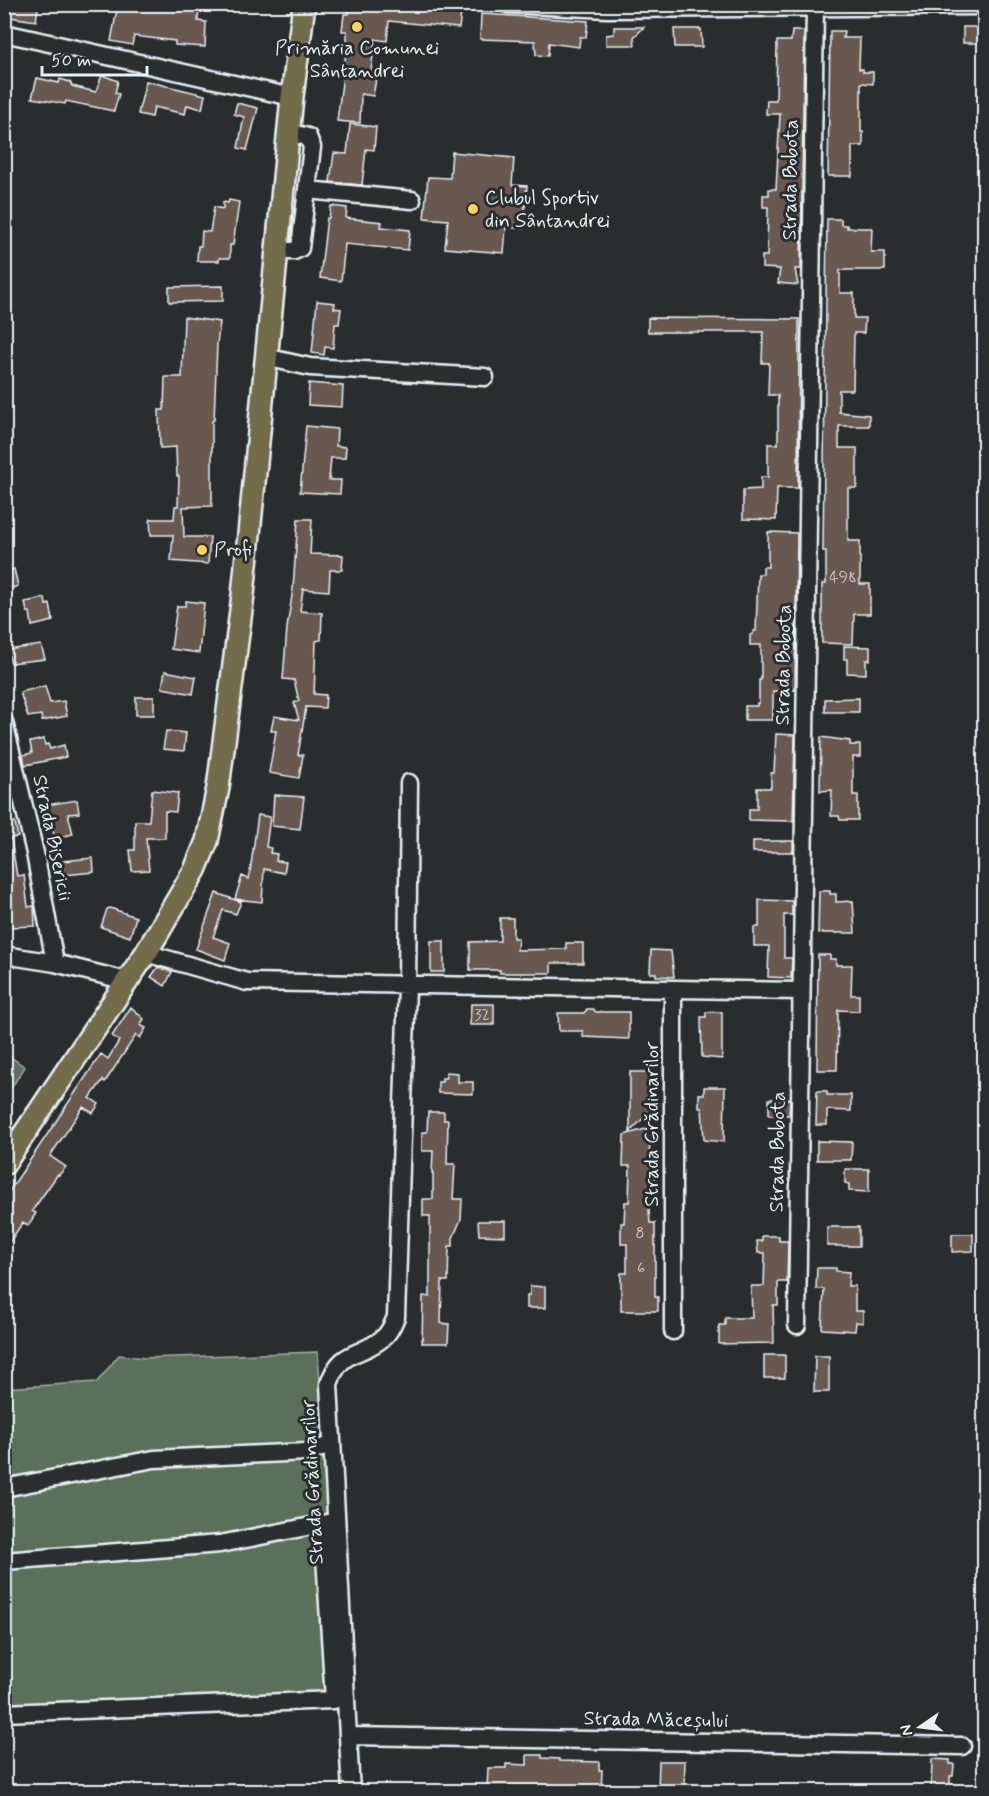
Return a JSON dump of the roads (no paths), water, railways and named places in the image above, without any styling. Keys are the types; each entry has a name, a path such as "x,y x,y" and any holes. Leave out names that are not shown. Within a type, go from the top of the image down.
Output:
{"main road":[{"path":"4,1164 146,953 195,870 207,841 213,816 243,595 265,357 303,4"}],"street":[{"path":"507,4 607,7 984,6"},
{"name":"Strada Bobota","path":"797,1325 815,6"},
{"path":"4,33 292,97"},
{"path":"276,251 294,251 300,248 307,190 311,143 308,137 288,132"},
{"path":"307,190 412,200"},
{"path":"265,357 310,367 485,377"},
{"name":"Strada Bisericii","path":"4,722 36,854 55,963"},
{"name":"Strada Grădinarilor","path":"351,1791 349,1736 330,1523 332,1445 328,1384 333,1370 341,1361 384,1337 396,1317 407,986 409,783"},
{"path":"146,953 247,982 800,991"},
{"path":"4,954 55,963 127,981"},
{"name":"Strada Grădinarilor","path":"673,990 673,1330"},
{"path":"4,1488 154,1459 307,1452 332,1445"},
{"path":"4,1561 220,1544 330,1523 334,1700 4,1713"},
{"name":"Strada Măceșului","path":"349,1736 962,1746"}],"place":[{"name":"Primăria Comunei Sântandrei","path":"357,27"},
{"name":"Clubul Sportiv din Sântandrei","path":"473,209"},
{"name":"Profi","path":"202,550"}]}
